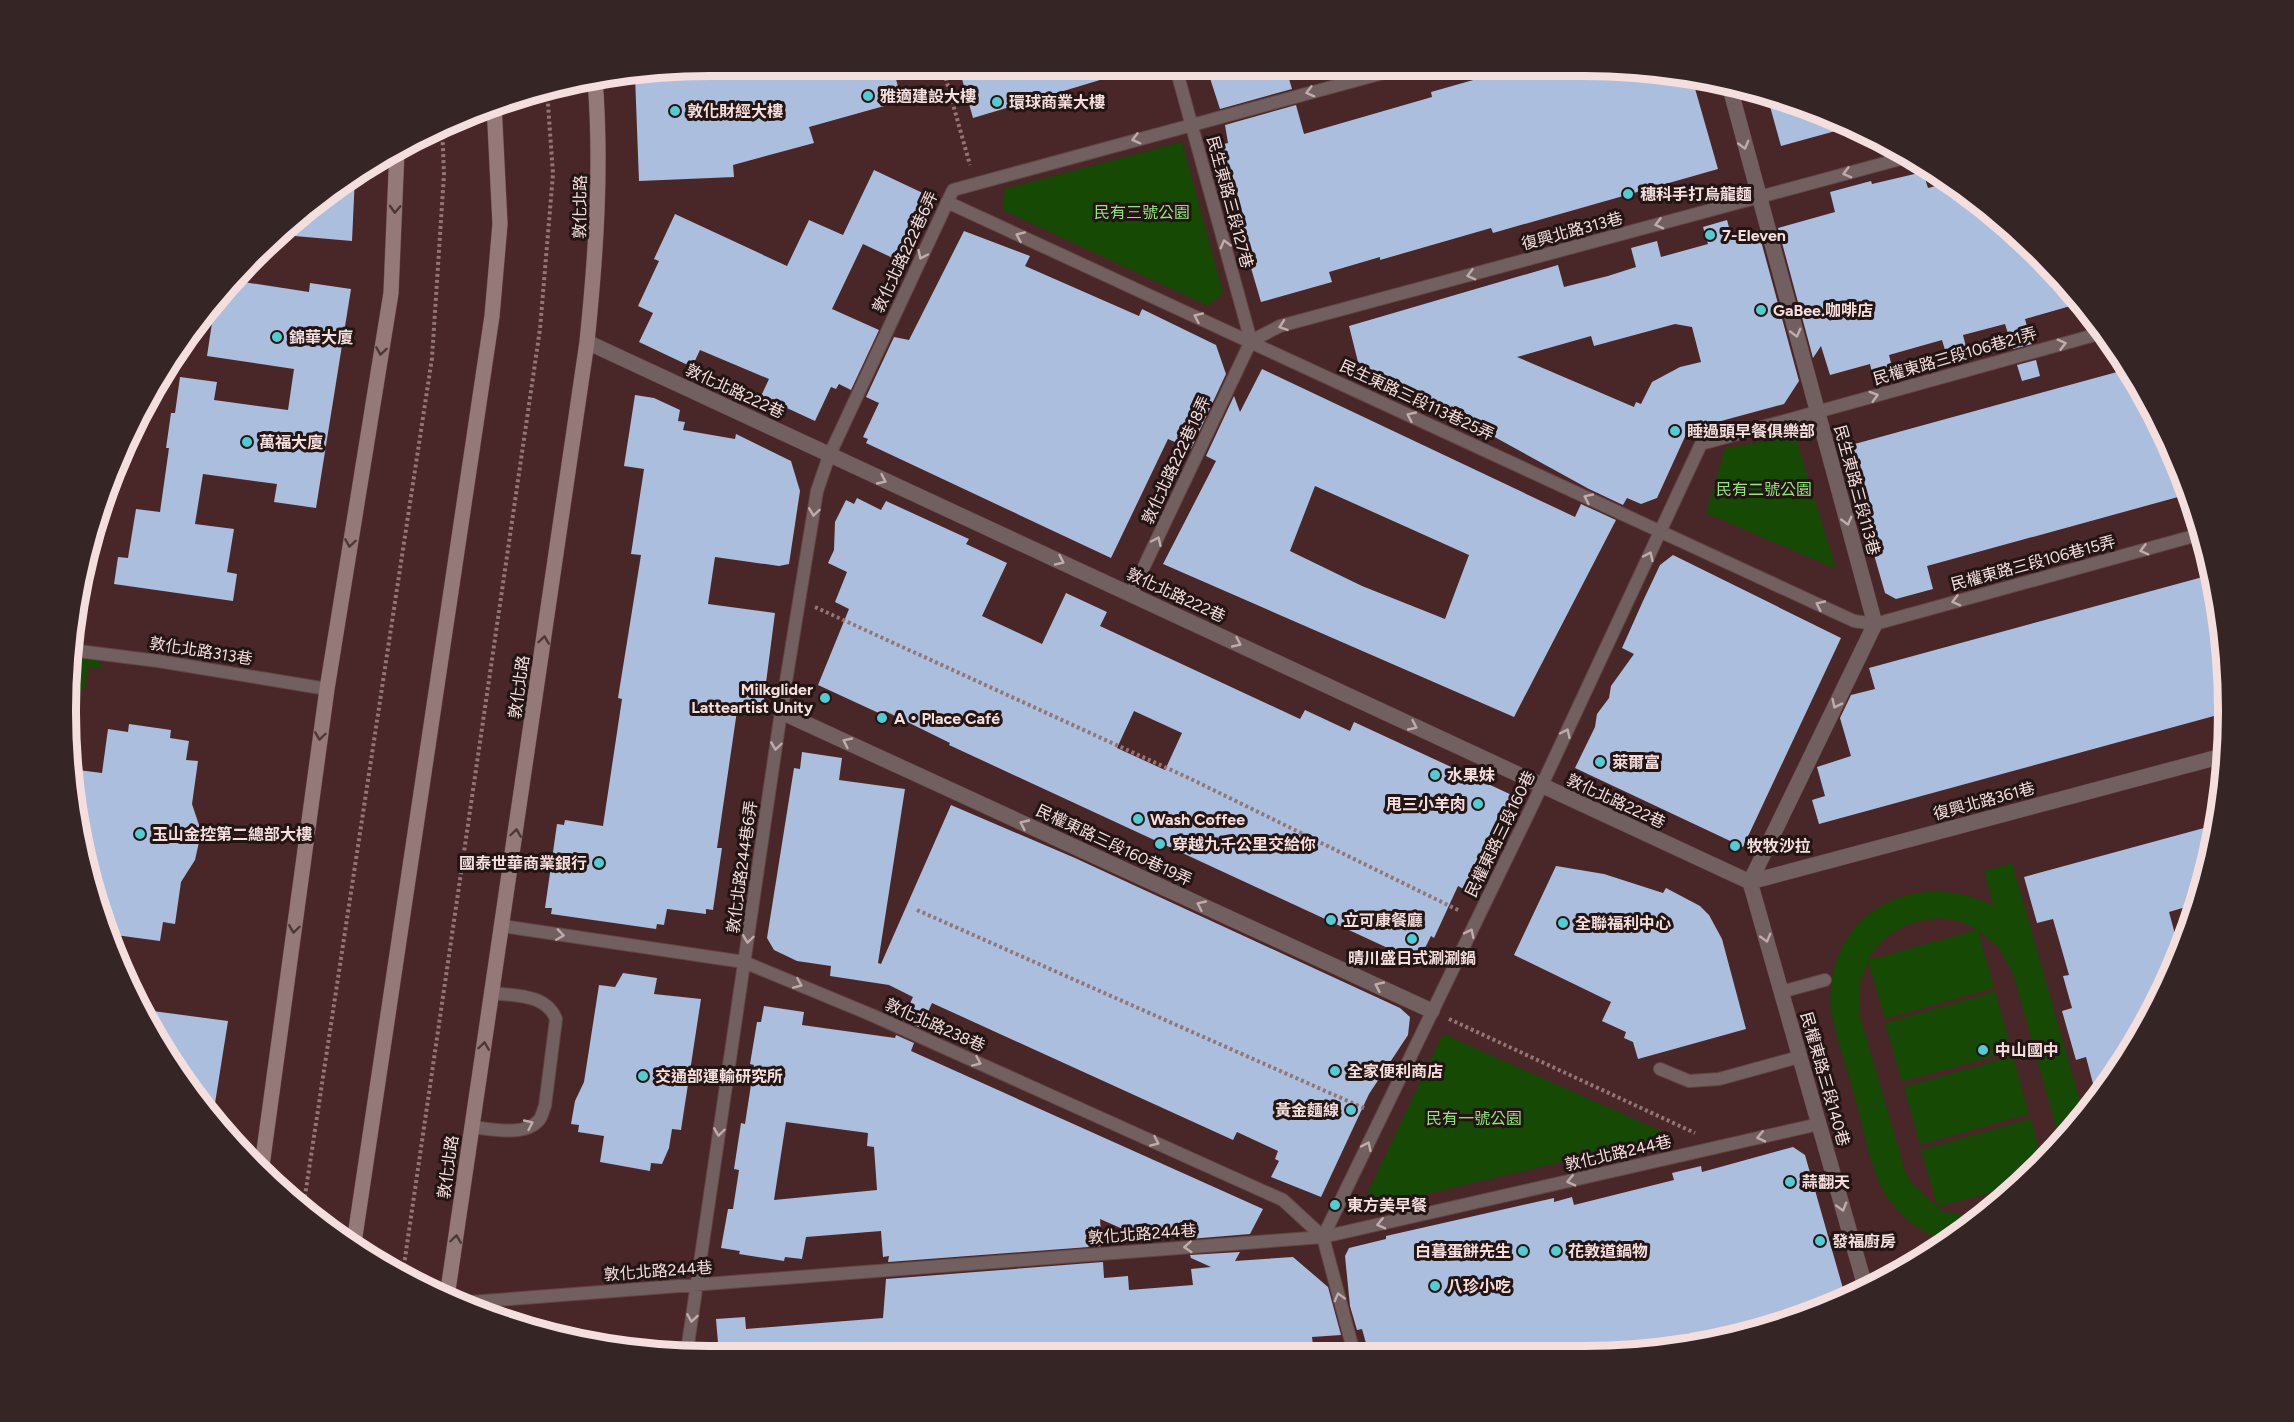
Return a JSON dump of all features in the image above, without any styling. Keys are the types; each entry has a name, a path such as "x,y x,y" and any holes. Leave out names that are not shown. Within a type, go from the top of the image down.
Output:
{"main road":[{"name":"敦化北路","path":"448,1288 587,342 597,250 599,178 595,88"},
{"path":"355,1237 492,316 500,224 495,115"},
{"path":"263,1161 327,689 391,293 397,161"}],"street":[{"name":"民生東路三段113巷","path":"1732,95 1875,624"},
{"name":"敦化北路222巷","path":"587,342 1750,882"},
{"path":"1750,882 1875,624"},
{"name":"民權東路三段160巷19弄","path":"781,712 1432,1011"},
{"name":"復興北路361巷","path":"1750,882 2215,758"},
{"name":"民權東路三段140巷","path":"1750,882 1863,1280"}],"lane":[{"name":"民生東路三段127巷","path":"1178,76 1251,341"},
{"name":"敦化北路222巷6弄","path":"829,456 953,190 1372,76"},
{"name":"復興北路313巷","path":"1251,341 1280,326 1896,160"},
{"name":"民生東路三段113巷25弄","path":"946,202 1854,621 1875,624"},
{"name":"民權東路三段106巷21弄","path":"1818,412 2094,335"},
{"name":"敦化北路222巷18弄","path":"1131,594 1251,341"},
{"name":"民權東路三段160巷","path":"1323,1237 1542,786 1701,444 1818,412"},
{"name":"敦化北路244巷6弄","path":"688,1345 781,712 801,601 817,491 829,456"},
{"name":"民權東路三段106巷15弄","path":"1875,624 2193,536"},
{"name":"敦化北路313巷","path":"80,651 158,661 327,689"},
{"name":"敦化北路238巷","path":"502,926 744,962 874,1016 1283,1200 1323,1237"},
{"path":"1781,992 1825,980"},
{"path":"472,1127 501,1130 525,1128 539,1120 545,1106 556,1019 552,1007 542,1000 492,993"},
{"path":"1660,1069 1689,1081 1719,1079 1799,1057"},
{"name":"敦化北路244巷","path":"479,1301 1323,1237 1818,1124"},
{"path":"1323,1237 1352,1346"}],"path":[{"path":"945,76 975,183"},
{"path":"404,1266 540,329 553,174 548,98"},
{"path":"305,1198 432,358 444,174 442,136"},
{"path":"801,601 1193,780 1477,919"},
{"path":"917,910 1381,1115"},
{"path":"1432,1011 1696,1133"}],"green space":[{"name":"民有三號公園","path":"1182,142 1223,293 1208,306 1003,210 1005,189"},
{"name":"民有二號公園","path":"1795,435 1836,569 1706,513 1725,449"},
{"path":"80,652 86,653 101,664 101,668 88,667 85,689 77,689"},
{"path":"2012,863 2081,1104 2056,1133 2014,976 1999,948 1978,930 1994,988 1885,1019 1868,961 1859,987 1859,1013 1905,1171 1911,1183 1942,1211 1966,1216 1937,1238 1906,1219 1888,1198 1876,1175 1836,1032 1830,1003 1831,991 1837,959 1850,935 1867,916 1889,902 1913,894 1940,892 1967,896 1994,906 1984,871","holes":["1941,918 1962,922 1977,930 1868,960 1874,950 1890,935 1919,921"]},
{"path":"1995,992 2012,1051 1902,1082 1885,1023"},
{"name":"民有一號公園","path":"1443,1034 1672,1136 1380,1205 1368,1192"},
{"path":"2013,1056 2029,1114 1920,1145 1904,1087"},
{"path":"2031,1119 2040,1151 1998,1191 1938,1207 1921,1150"}],"building":[{"path":"711,76 895,76 902,101 809,127 814,143 733,165 734,177 639,181 635,81"},
{"name":"環球商業大樓","path":"961,76 1110,76 1110,77 973,118"},
{"path":"1209,76 1288,76 1292,89 1220,109"},
{"path":"1487,76 1624,78 1695,87 1718,169 1493,233 1491,228 1380,260 1380,257 1329,272 1332,282 1261,302 1215,146 1228,143 1225,125 1296,105 1304,134 1432,97 1431,92"},
{"path":"1770,105 1838,130 1781,146"},
{"path":"874,170 927,195 897,260 863,244 832,309 879,330 851,390 839,384 836,389 831,387 815,421 761,396 769,379 700,350 692,367 639,342 653,313 638,306 659,261 654,259 675,214 787,266 809,220 843,235"},
{"path":"1919,173 1924,176 1928,188 1939,185 2001,234 2032,262 2071,306 2025,319 2032,344 2013,349 2005,324 1963,335 1968,355 1948,360 1942,340 1889,355 1894,375 1874,381 1870,364 1830,375 1821,346 1813,358 1778,228 1835,212 1830,192 1871,181 1872,184"},
{"path":"355,186 352,241 291,236"},
{"path":"1727,220 1732,238 1758,230 1799,381 1784,404 1688,430 1657,498 1641,504 1627,498 1623,505 1589,489 1358,362 1349,326 1558,265 1564,287 1608,276 1636,267 1631,248 1657,241 1661,257 1708,244 1703,227","holes":["1675,324 1692,327 1701,362 1680,367 1652,382 1641,404 1636,402 1634,407 1517,357 1591,336 1594,346"]},
{"path":"964,231 1030,256 1025,266 1139,316 1142,309 1216,345 1226,374 1191,449 1168,439 1111,558 866,443 868,439 863,437 879,403 866,397 894,337 909,340"},
{"path":"244,282 309,292 310,283 351,289 316,508 274,502 277,484 203,474 195,524 234,529 227,572 237,574 233,601 114,584 118,557 128,558 136,509 160,512 169,448 166,448 171,413 175,413 180,377 217,382 214,400 288,410 294,369 207,356 213,319"},
{"path":"2036,360 2040,376 2022,381 2017,365"},
{"path":"1262,369 1575,517 1581,504 1616,520 1514,717 1163,564 1216,461 1206,456 1234,396 1240,412","holes":["1315,486 1469,555 1445,619 1362,586 1290,551"]},
{"path":"2119,372 2152,430 2180,496 1927,566 1933,589 1896,599 1885,593 1864,520 1871,518 1851,445"},
{"path":"635,395 654,398 680,410 678,421 685,422 683,430 735,439 736,434 791,461 800,491 789,564 779,566 715,557 708,604 775,613 762,714 737,711 717,848 722,848 713,910 706,909 706,914 667,909 664,925 657,924 656,929 551,914 552,908 545,908 557,824 564,825 565,820 603,826 622,699 618,698 641,555 631,554 644,469 624,466"},
{"path":"857,498 881,510 886,501 969,539 966,544 1007,563 982,616 1042,644 1066,593 1107,612 1100,626 1300,719 1305,710 1350,731 1354,722 1514,796 1469,892 1458,886 1434,938 1431,936 1418,962 949,745 950,743 885,711 883,715 818,685 849,609 835,602 847,572 828,563 834,550 835,522 846,500 854,504","holes":["1134,711 1182,733 1165,770 1117,748"]},
{"path":"1673,555 1841,638 1743,847 1575,768 1595,727 1597,714 1609,698 1611,686 1634,654 1622,648 1643,601 1660,565"},
{"path":"2203,577 2212,628 2218,715 1819,824 1812,800 1825,796 1817,767 1851,756 1840,718 1851,695 1875,689 1869,668"},
{"name":"玉山金控第二總部大樓","path":"129,724 171,730 170,738 189,741 186,760 198,761 192,804 199,825 199,842 195,860 181,882 175,924 163,922 160,941 118,935 98,875 82,794 80,770 102,773 108,729 128,732"},
{"path":"802,752 842,758 839,780 905,789 878,963 881,964 951,805 1075,858 1400,1008 1410,1017 1408,1035 1369,1094 1321,1197 1271,1177 1279,1161 1275,1159 1278,1151 1237,1132 1233,1140 932,1003 921,1028 902,1020 913,997 889,985 830,976 831,966 797,961 774,950 767,938 794,768 800,769"},
{"path":"2206,827 2186,907 2169,912 2176,937 2169,954 2132,1028 2111,1064 2094,1087 2086,1057 2076,1060 2062,1011 2072,1008 2063,976 2069,975 2053,919 2037,923 2024,877"},
{"path":"1556,866 1604,874 1663,893 1666,888 1700,906 1709,915 1722,939 1746,1029 1638,1059 1633,1042 1624,1038 1626,1032 1602,1021 1611,1002 1514,955"},
{"path":"623,973 657,978 654,994 701,999 681,1130 672,1129 669,1148 662,1164 651,1163 650,1171 600,1162 604,1136 578,1132 579,1125 571,1124 575,1101 584,1082 599,985 615,987"},
{"path":"764,1006 804,1012 802,1025 895,1038 896,1035 914,1043 911,1051 1263,1209 1250,1234 1189,1239 1189,1233 1141,1237 1100,1219 1102,1246 888,1262 889,1256 883,1257 881,1231 806,1237 802,1259 785,1257 784,1261 739,1254 740,1251 721,1248 728,1209 733,1209 739,1170 734,1169 741,1123 745,1124 754,1065 750,1064 757,1022 761,1022","holes":["786,1122 868,1133 867,1146 874,1147 877,1190 774,1200"]},
{"path":"153,1011 228,1021 215,1105 183,1064"},
{"path":"1793,1147 1805,1155 1843,1289 1787,1312 1747,1324 1692,1336 1691,1333 1657,1341 1624,1344 1367,1346 1362,1329 1357,1330 1350,1306 1345,1256 1349,1248 1386,1239 1386,1236 1554,1198 1554,1202 1572,1197 1574,1205 1674,1180 1672,1173 1701,1166 1702,1172"},
{"path":"1240,1252 1235,1261 1293,1257 1328,1287 1341,1335 1312,1337 1313,1346 1204,1346 1204,1343 1156,1346 726,1346 718,1343 716,1319 745,1317 746,1329 883,1318 886,1279 1103,1262 1104,1278 1128,1276 1129,1290 1193,1285 1191,1269 1211,1267 1191,1258 1190,1255"}],"place":[{"name":"雅適建設大樓","path":"868,96"},
{"name":"環球商業大樓","path":"997,102"},
{"name":"敦化財經大樓","path":"675,111"},
{"name":"穗科手打烏龍麵","path":"1628,194"},
{"name":"7-Eleven","path":"1710,235"},
{"name":"GaBee.咖啡店","path":"1761,310"},
{"name":"錦華大廈","path":"277,337"},
{"name":"睡過頭早餐俱樂部","path":"1675,431"},
{"name":"萬福大廈","path":"247,442"},
{"name":"Milkglider Latteartist Unity","path":"825,698"},
{"name":"A‧Place Café","path":"882,718"},
{"name":"萊爾富","path":"1600,762"},
{"name":"水果妹","path":"1435,775"},
{"name":"甩三小羊肉","path":"1478,804"},
{"name":"Wash Coffee","path":"1138,819"},
{"name":"玉山金控第二總部大樓","path":"140,834"},
{"name":"穿越九千公里交給你","path":"1160,844"},
{"name":"牧牧沙拉","path":"1735,846"},
{"name":"國泰世華商業銀行","path":"599,863"},
{"name":"立可康餐廳","path":"1331,920"},
{"name":"全聯福利中心","path":"1563,923"},
{"name":"晴川盛日式涮涮鍋","path":"1412,939"},
{"name":"中山國中","path":"1983,1050"},
{"name":"全家便利商店","path":"1335,1071"},
{"name":"交通部運輸研究所","path":"643,1076"},
{"name":"黃金麵線","path":"1351,1110"},
{"name":"蒜翻天","path":"1790,1182"},
{"name":"東方美早餐","path":"1335,1205"},
{"name":"發福廚房","path":"1820,1241"},
{"name":"白暮蛋餅先生","path":"1523,1251"},
{"name":"花敦道鍋物","path":"1556,1251"},
{"name":"八珍小吃","path":"1435,1286"}]}
